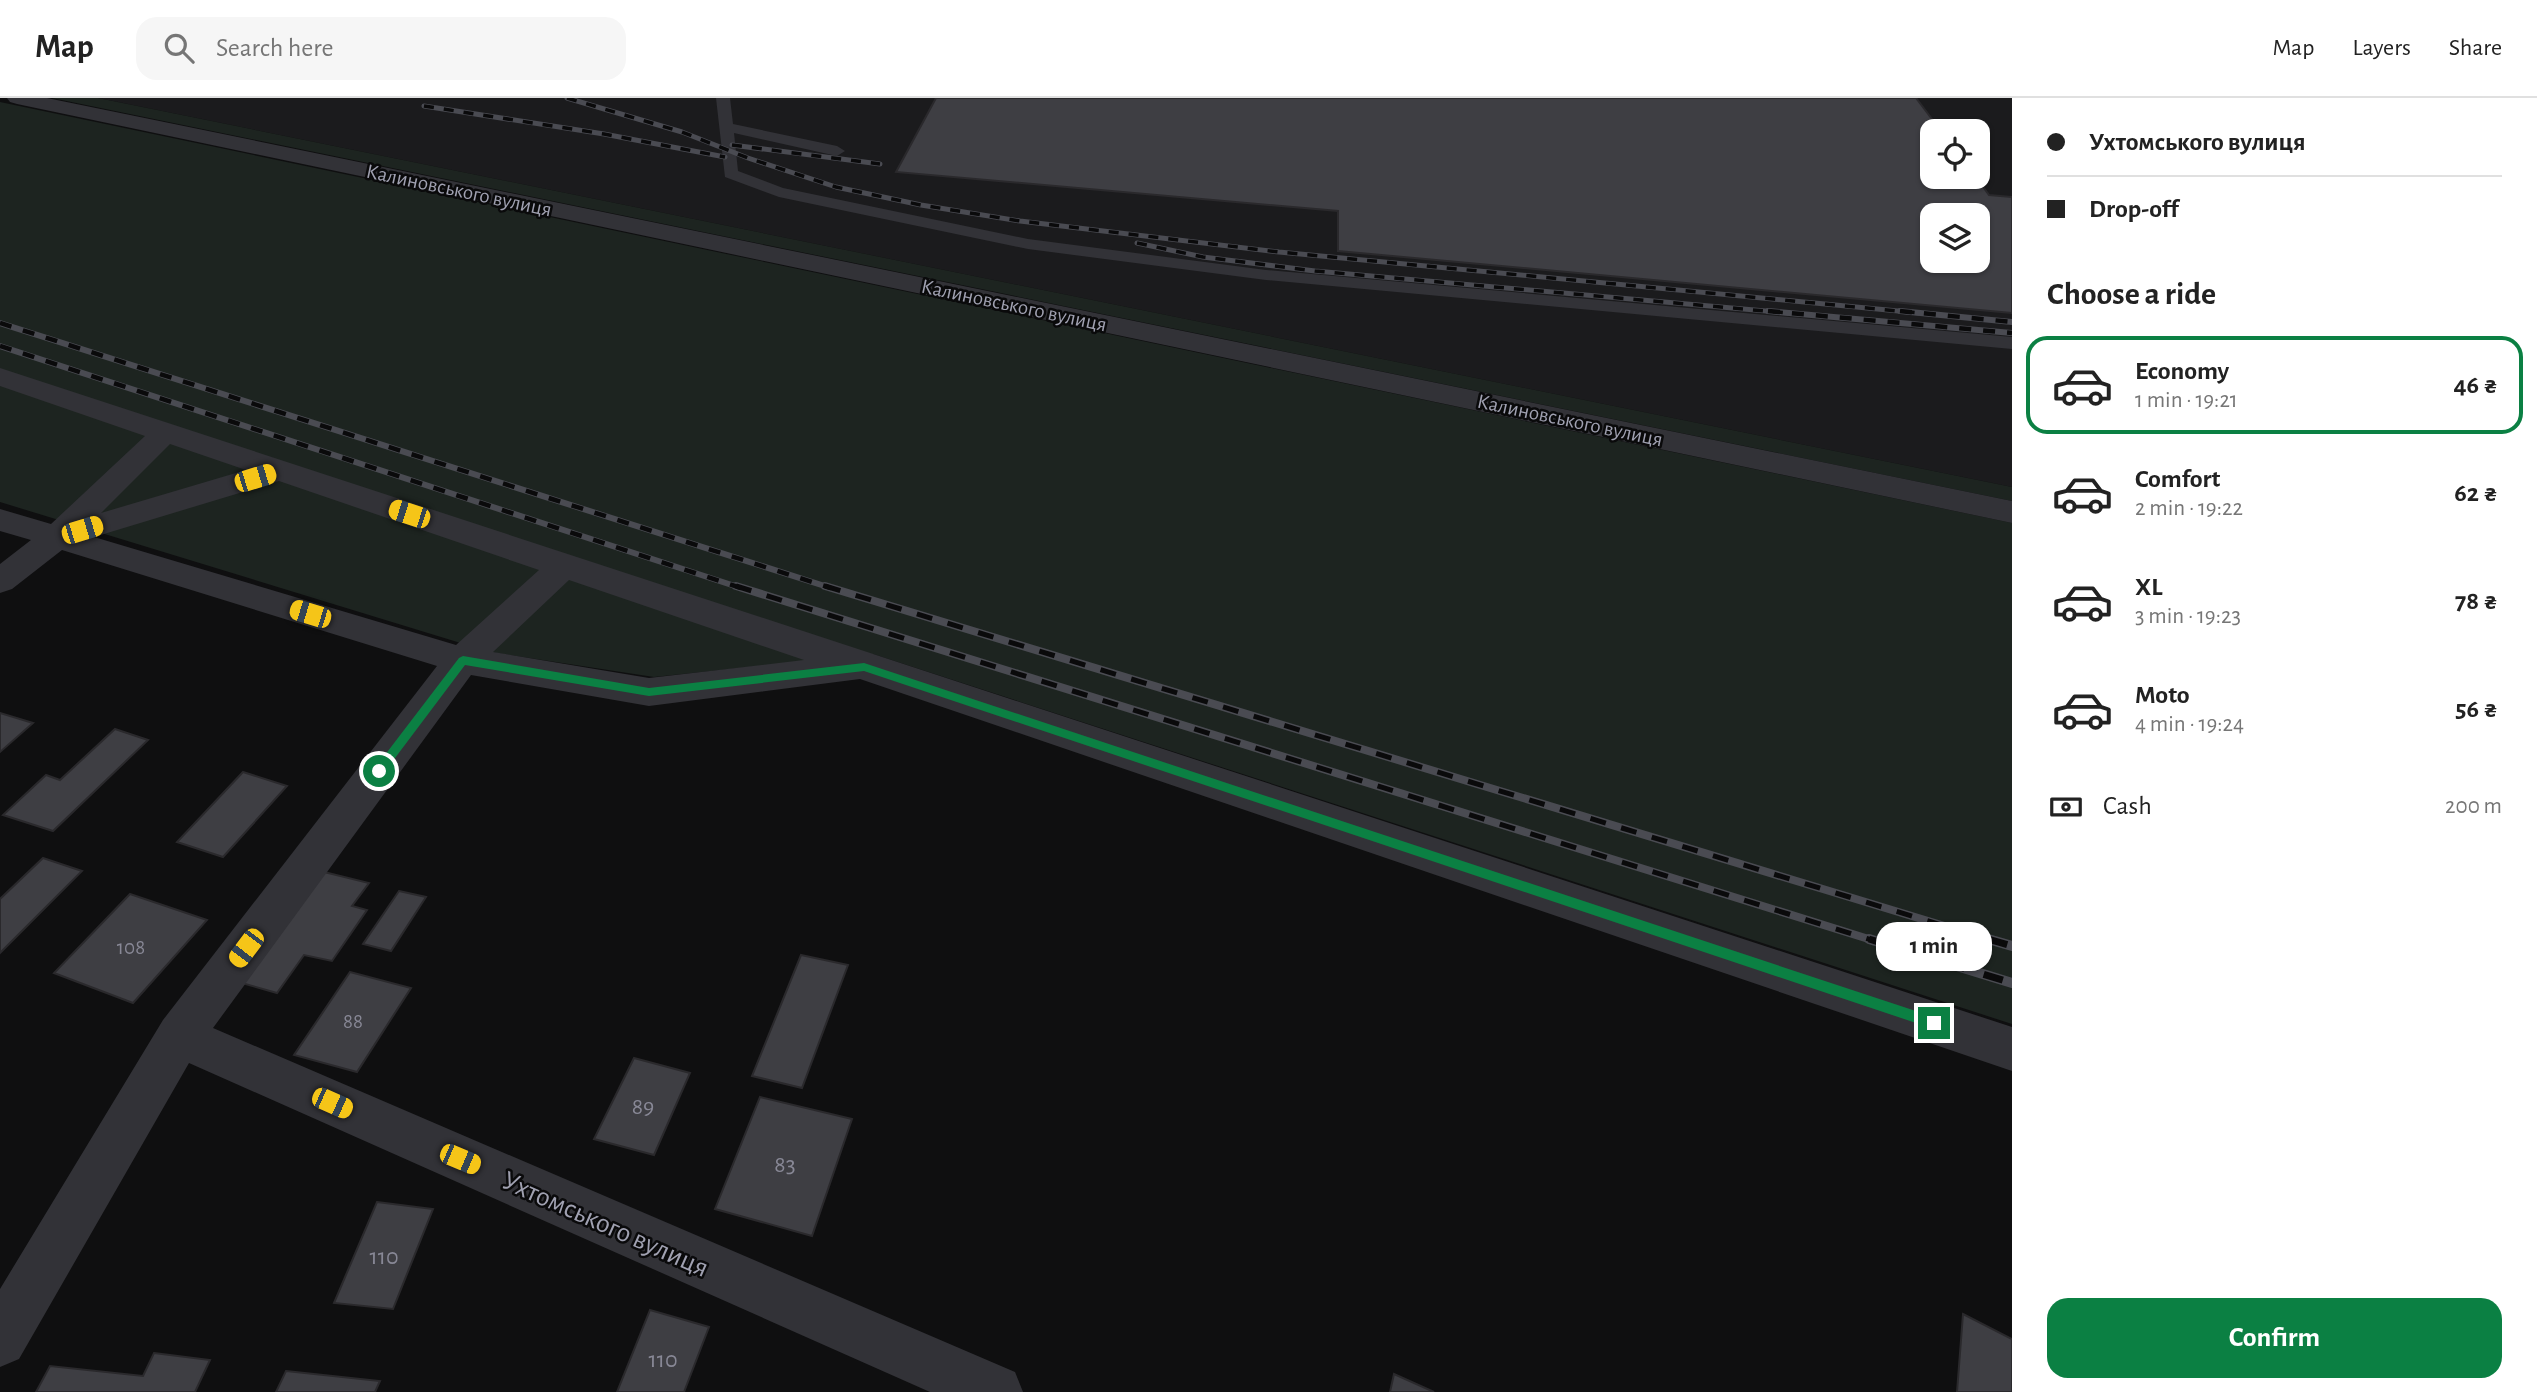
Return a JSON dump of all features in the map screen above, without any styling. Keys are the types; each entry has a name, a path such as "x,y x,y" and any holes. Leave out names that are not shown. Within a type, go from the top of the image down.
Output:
{"street":[{"name":"Калиновського вулиця","path":"17,98 2012,512"},
{"path":"0,377 2012,1049"},
{"path":"0,581 57,537 166,432"},
{"path":"57,537 279,471"},
{"path":"0,520 463,660 649,692 864,667"},
{"path":"0,1340 179,1036 463,660 564,566"},
{"name":"Ухтомського вулиця","path":"179,1036 995,1392"}],"lane":[{"path":"723,98 731,174 779,192 1028,244 1266,275 2012,343"},
{"path":"726,127 837,151"}],"shaded area":[{"path":"52,98 98,98 2012,487 2012,501"},
{"path":"98,98 2012,98 2012,487"},
{"path":"0,102 2012,523 2012,1024 873,654 654,677 490,652 0,502"}],"building":[{"path":"936,98 1916,98 1932,119 1920,119 1920,189 1985,189 1989,195 2012,197 2012,313 1338,251 1338,211 896,172"},
{"path":"0,713 33,723 0,752"},
{"path":"115,729 148,740 53,831 3,815 46,775 60,780"},
{"path":"243,772 287,786 223,857 177,842"},
{"path":"43,858 82,871 0,953 0,899"},
{"path":"320,871 369,883 352,906 367,910 332,961 304,955 277,993 238,982"},
{"path":"399,891 426,897 391,951 363,944"},
{"path":"130,894 207,920 133,1003 54,973"},
{"path":"801,955 848,965 802,1088 752,1076"},
{"path":"350,972 411,988 357,1072 294,1055"},
{"path":"634,1058 690,1073 654,1155 594,1139"},
{"path":"760,1097 852,1119 812,1236 715,1209"},
{"path":"377,1202 433,1209 393,1309 334,1303"},
{"path":"650,1310 709,1327 684,1392 617,1392"},
{"path":"1963,1314 2012,1339 2012,1392 1957,1392"},
{"path":"154,1353 210,1360 195,1392 36,1392 50,1366 143,1376"},
{"path":"286,1371 380,1381 375,1392 276,1392"},
{"path":"1394,1374 1434,1392 1390,1392"}],"railway":[{"path":"567,98 682,132 748,158 836,187 921,205 1020,221 1279,252 1919,313"},
{"path":"424,106 604,134 725,157"},
{"path":"732,145 880,164"},
{"path":"1137,243 1203,257 1315,271 1788,313"},
{"path":"1768,311 2012,333"},
{"path":"1900,311 2012,322"},
{"path":"0,323 831,588"},
{"path":"0,346 741,588"},
{"path":"736,586 1875,941"},
{"path":"825,586 1994,941"},
{"path":"1869,939 2012,983"},
{"path":"1988,939 2012,946"}],"route":[{"path":"379,771 463,660 649,692 864,667 1934,1023"}]}
